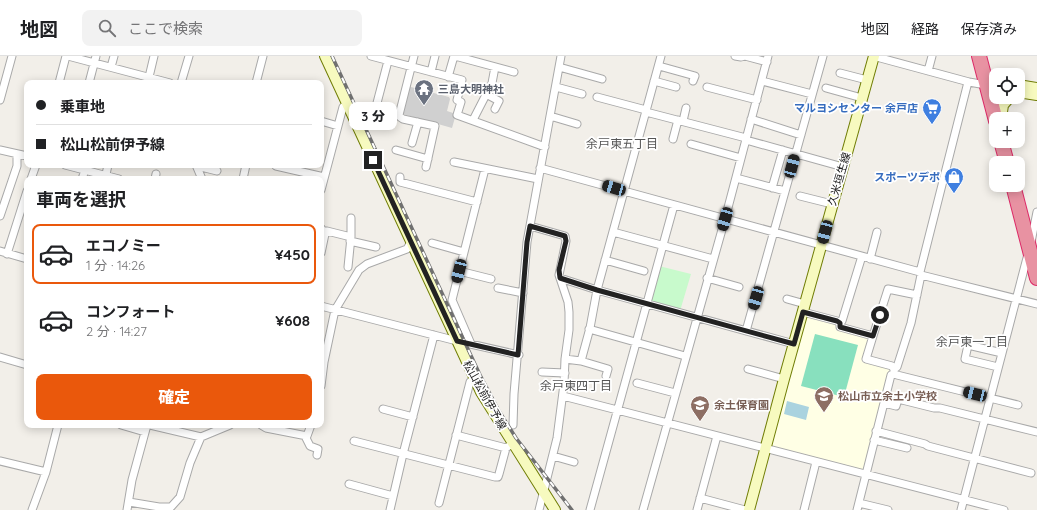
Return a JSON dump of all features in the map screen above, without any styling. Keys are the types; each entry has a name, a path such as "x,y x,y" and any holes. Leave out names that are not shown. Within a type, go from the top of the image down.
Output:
{"highway":[{"path":"979,56 989,77"},
{"path":"987,56 990,68"},
{"path":"1015,192 1033,247"},
{"path":"1023,192 1033,231 1033,247 1037,278"}],"main road":[{"name":"松山松前伊予線","path":"325,56 480,392 509,446 555,510"},
{"name":"久米垣生線","path":"749,510 873,56"},
{"path":"1025,90 1037,88"},
{"path":"1025,92 1037,95"}],"street":[{"path":"0,100 12,56"},
{"path":"60,80 67,56 95,59 111,67 146,78 154,56"},
{"path":"111,67 114,56"},
{"path":"182,80 189,56"},
{"path":"257,80 263,56"},
{"path":"371,56 380,57 388,61 462,80 457,100 461,102 458,115 544,147"},
{"path":"414,56 399,115 403,119 435,126 426,167"},
{"path":"431,72 435,56"},
{"path":"448,77 455,56 514,72"},
{"path":"513,425 514,394 527,242 556,87 560,56"},
{"path":"581,361 597,290 661,56"},
{"path":"643,510 685,356 725,219 767,59 745,56 741,58 735,56"},
{"path":"746,331 822,56"},
{"path":"873,56 968,82 989,86"},
{"path":"928,71 932,56"},
{"path":"90,80 95,59"},
{"path":"372,122 388,61"},
{"path":"659,66 694,76 693,81"},
{"path":"473,120 492,83 495,67"},
{"path":"559,67 602,79"},
{"path":"840,73 867,80"},
{"path":"654,81 676,87"},
{"path":"762,81 812,94"},
{"path":"888,510 858,506 891,375 898,367 912,316 921,273 968,82"},
{"path":"707,86 757,100"},
{"path":"556,87 582,94"},
{"path":"826,88 862,98"},
{"path":"486,94 499,101 495,109"},
{"path":"597,97 843,167"},
{"path":"324,178 343,107 347,104"},
{"path":"673,139 686,108"},
{"path":"550,116 577,124"},
{"path":"751,119 801,134"},
{"path":"412,143 418,122"},
{"path":"324,123 338,126"},
{"path":"691,144 741,158"},
{"path":"0,150 24,155"},
{"path":"772,188 782,150"},
{"path":"400,153 428,159"},
{"path":"0,216 17,166 17,154"},
{"path":"454,162 538,178"},
{"path":"77,168 103,176"},
{"path":"203,168 217,172"},
{"path":"288,168 301,170 318,176"},
{"path":"540,168 1037,304"},
{"path":"471,344 452,300 485,169"},
{"path":"83,176 85,170"},
{"path":"400,177 400,182 477,202"},
{"path":"736,178 785,191"},
{"path":"800,196 832,204"},
{"path":"24,200 3,252 24,258"},
{"path":"590,510 648,304 674,205"},
{"path":"1033,231 1037,212"},
{"path":"348,267 351,239 351,218"},
{"path":"530,226 565,236 566,241 559,270 560,278 568,302 569,312 569,330 565,359 560,425 539,510"},
{"path":"324,230 376,247"},
{"path":"613,232 713,259"},
{"path":"870,259 877,232"},
{"path":"324,362 335,310 362,266 407,249 411,242"},
{"path":"432,243 464,252"},
{"path":"961,510 1016,299 1033,247"},
{"path":"840,323 842,321 862,256"},
{"path":"605,260 644,271"},
{"path":"459,271 491,279"},
{"path":"560,278 696,318 794,344"},
{"path":"708,278 739,287"},
{"path":"498,288 523,294"},
{"path":"917,295 888,289 866,359 892,366 897,375 1018,405"},
{"path":"788,299 804,308 840,323 840,327 873,336"},
{"path":"324,307 518,355"},
{"path":"589,329 685,356"},
{"path":"390,510 434,335"},
{"path":"998,367 964,359 968,345 1002,353"},
{"path":"0,357 24,364"},
{"path":"565,359 581,361 608,370 606,376"},
{"path":"748,370 784,379"},
{"path":"542,372 565,373"},
{"path":"439,503 470,382 474,378"},
{"path":"637,383 675,393"},
{"path":"563,396 1004,510"},
{"path":"884,402 896,406 898,399 1037,432"},
{"path":"383,409 413,417"},
{"path":"32,510 46,472 57,428"},
{"path":"127,510 132,480 146,428"},
{"path":"163,428 201,437 223,428"},
{"path":"266,428 305,436"},
{"path":"305,436 307,436 309,428"},
{"path":"876,431 1031,473"},
{"path":"354,442 495,477 498,476 509,446 456,435"},
{"path":"305,436 310,446 318,449 317,454"},
{"path":"697,510 717,436"},
{"path":"129,502 159,507 171,507 180,497 190,463 201,437"},
{"path":"874,440 907,448"},
{"path":"553,456 574,462"},
{"path":"0,461 46,472"},
{"path":"804,510 816,462"},
{"path":"349,484 393,496"},
{"path":"700,498 745,510"}],"shaded area":[{"path":"411,87 449,97 450,99 447,111 456,114 452,128 402,113 408,88"},
{"path":"805,317 837,325 836,330 868,338 862,362 890,369 864,471 771,446"}],"green space":[{"path":"659,266 691,274 680,311 649,303"},
{"path":"815,334 858,345 844,397 801,386"}],"water":[{"path":"787,401 809,407 806,420 784,414"}],"railway":[{"path":"332,56 480,375 499,411 516,438 572,510"}],"place":[{"name":"三島大明神社","path":"424,106"},
{"name":"マルヨシセンター 余戸店","path":"932,125"},
{"name":"スポーツデポ","path":"954,194"},
{"name":"松山市立余土小学校","path":"824,413"},
{"name":"余土保育園","path":"700,422"}],"district":[{"name":"余戸東五丁目","path":"622,144"},
{"name":"余戸東一丁目","path":"972,342"},
{"name":"余戸東四丁目","path":"576,386"}],"route":[{"path":"373,160 457,341 518,355 527,242 530,226 563,234 565,236 566,241 559,270 560,278 696,318 794,344 803,312 837,321 840,323 840,327 873,336 880,315"}]}
